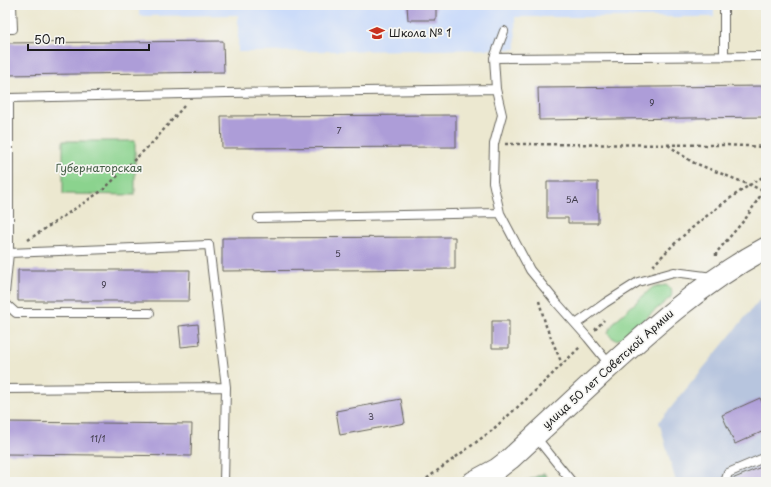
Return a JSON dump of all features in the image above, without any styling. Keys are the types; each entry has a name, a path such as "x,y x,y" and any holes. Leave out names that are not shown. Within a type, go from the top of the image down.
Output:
{"street":[{"name":"улица 50 лет Советской Армии","path":"474,482 497,469 510,459 625,351 684,301 716,277 766,248"}],"lane":[{"path":"5,29 13,29 12,5"},
{"path":"724,5 724,56"},
{"path":"504,31 494,58 496,89 502,115 494,144 493,182 500,213 530,270 610,366"},
{"path":"494,58 766,56"},
{"path":"5,293 9,253 9,98 496,89"},
{"path":"258,218 500,213"},
{"path":"9,253 209,245 226,387 224,482"},
{"path":"576,324 638,282 674,272 716,277"},
{"path":"5,303 16,313 150,314"},
{"path":"5,389 226,387"},
{"path":"535,435 572,482"},
{"path":"724,482 728,473 766,457"}],"path":[{"path":"9,253 103,190 154,141 195,94"},
{"path":"494,144 667,144 766,147"},
{"path":"667,144 692,162 765,192"},
{"path":"716,277 716,253 746,218 765,192 766,188"},
{"path":"530,270 546,326 562,364"}],"shaded area":[{"name":"Школа № 1","path":"139,5 714,5 714,17 515,17 516,49 238,52 238,15 139,16"},
{"path":"766,292 766,482 676,482 659,422"}],"green space":[{"name":"Губернаторская","path":"63,141 135,141 135,195 63,194"},
{"path":"666,285 671,290 671,297 622,338 616,340 610,336 608,332 615,321 653,287"},
{"path":"544,473 551,482 524,482"}],"building":[{"path":"407,5 436,5 436,20 408,20"},
{"path":"223,41 224,72 5,75 5,43"},
{"path":"766,86 766,117 539,120 538,88"},
{"path":"456,115 456,147 222,148 221,116"},
{"path":"547,182 598,182 598,223 568,223 568,218 547,218"},
{"path":"455,237 455,269 222,271 222,238"},
{"path":"18,270 190,270 189,301 18,301"},
{"path":"492,321 509,321 509,348 492,348"},
{"path":"198,324 200,345 181,347 179,326"},
{"path":"760,398 766,411 766,430 735,444 722,415"},
{"path":"401,399 405,423 340,435 336,411"},
{"path":"5,422 192,424 191,456 5,454"},
{"path":"766,465 766,482 731,482 732,479"}],"place":[{"name":"Школа № 1","path":"377,33"}]}
